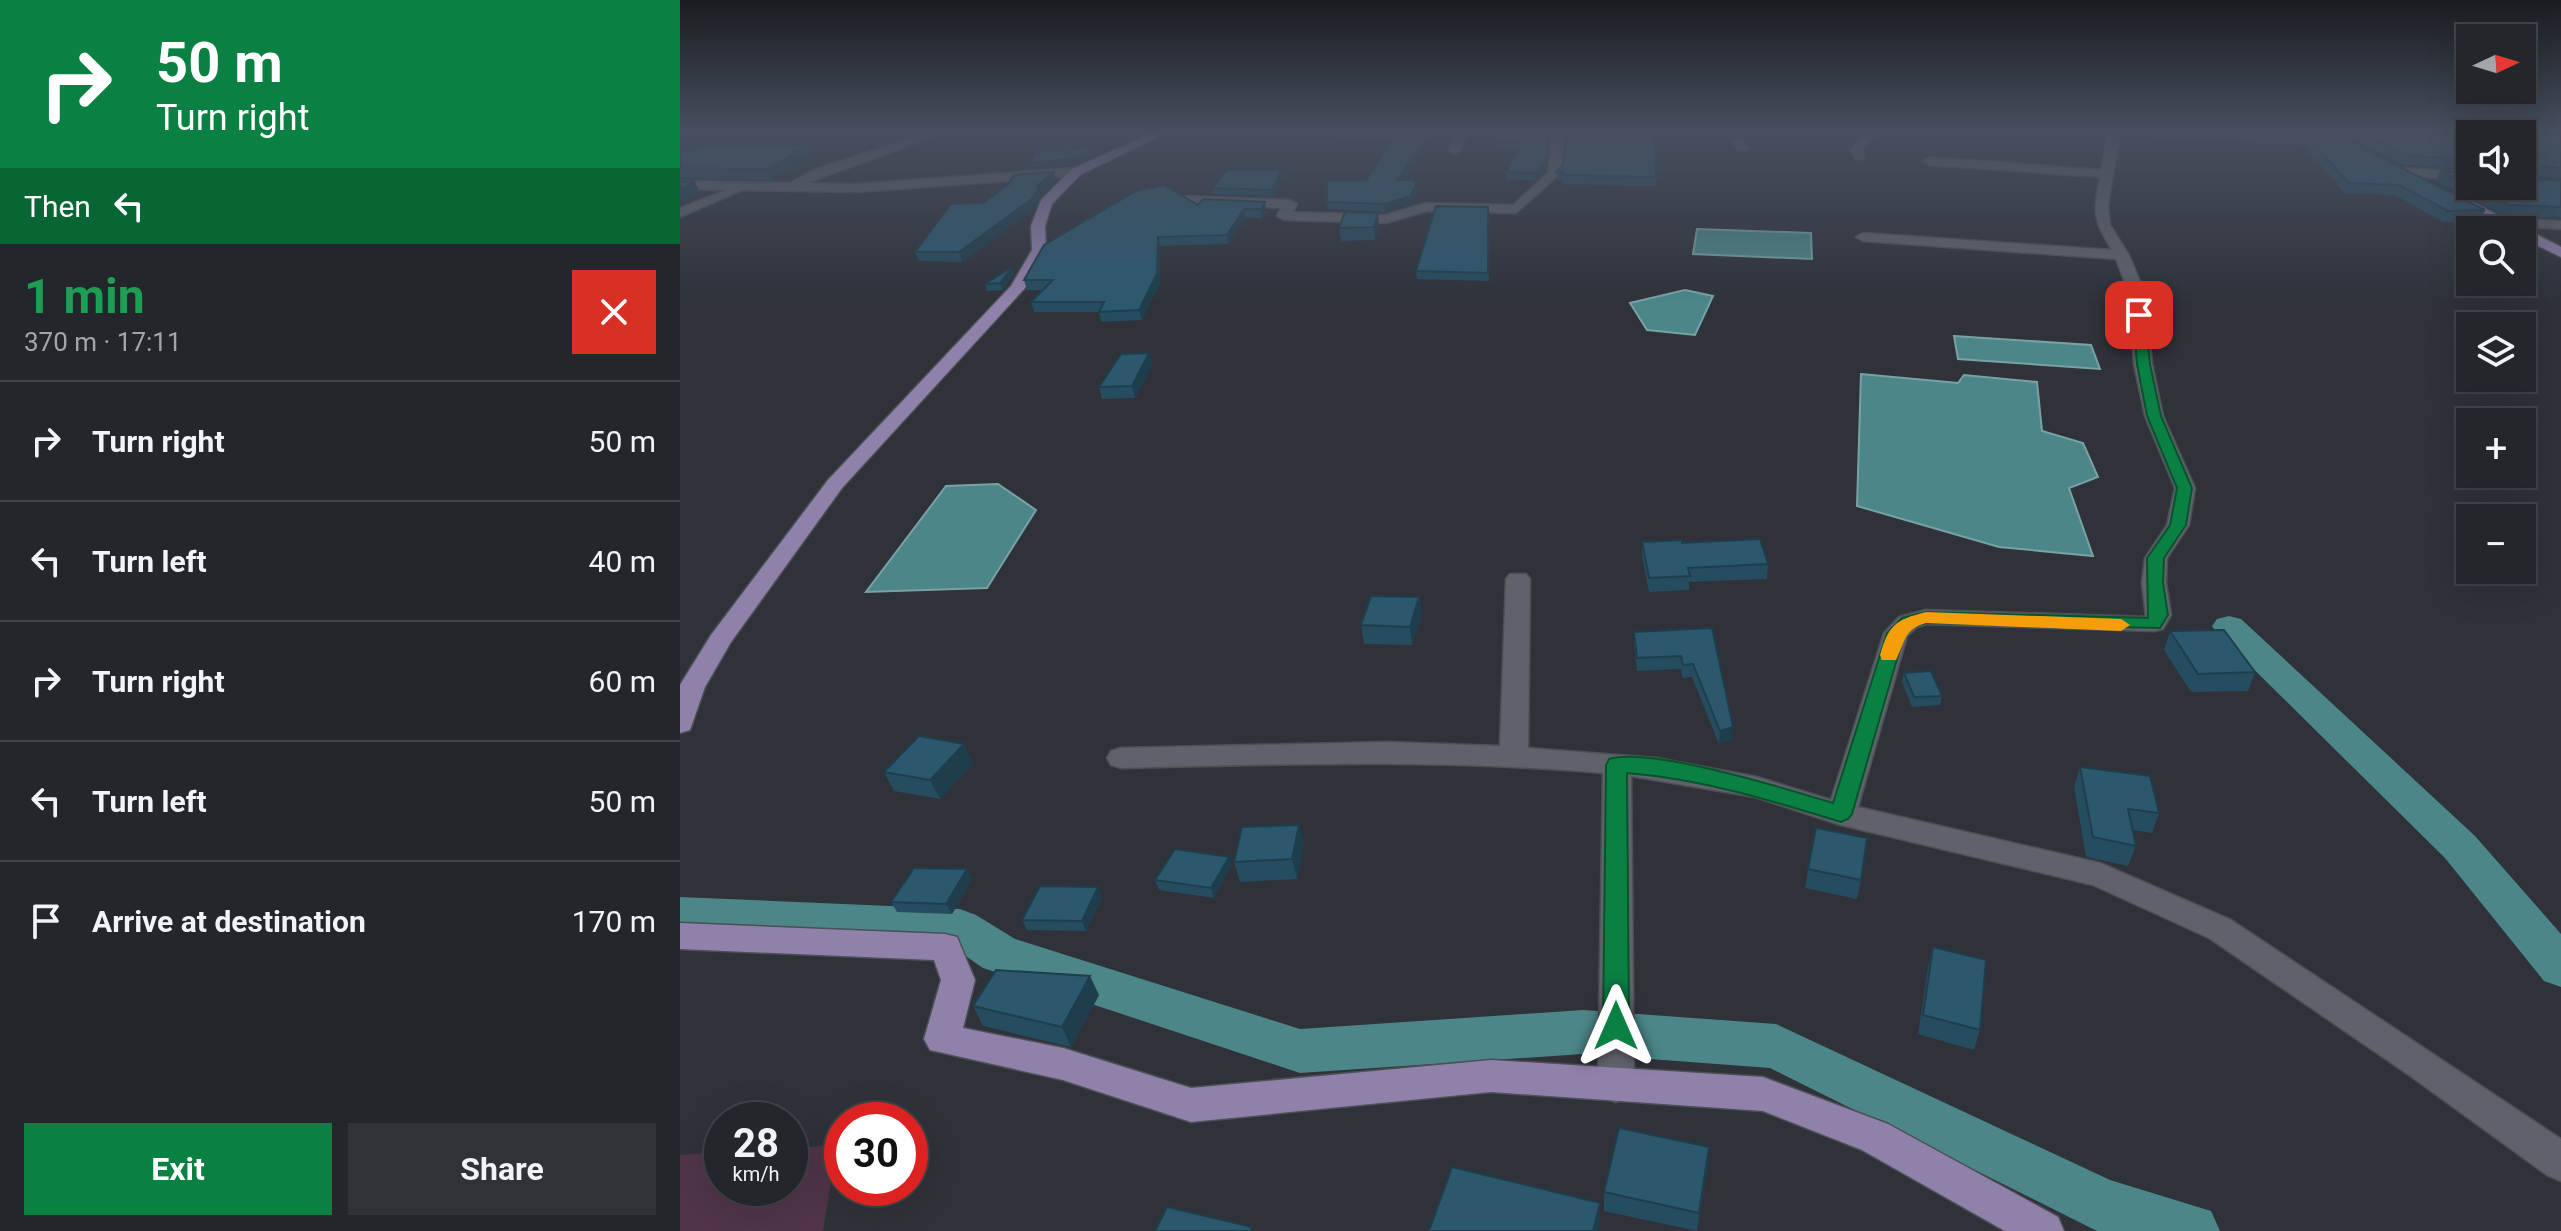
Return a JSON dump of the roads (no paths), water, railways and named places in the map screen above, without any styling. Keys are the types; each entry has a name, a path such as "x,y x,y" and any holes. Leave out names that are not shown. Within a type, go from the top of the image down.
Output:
{"main road":[{"path":"680,724 692,687 720,640 835,484 1017,288 1039,250 1038,226 1046,203 1059,189"},
{"path":"2445,193 2489,216"},
{"path":"2536,240 2561,253"},
{"path":"680,936 945,947 958,980 942,1039 1063,1064 1191,1105 1491,1076 1763,1094 1875,1137 2044,1231"}],"street":[{"path":"680,213 735,189"},
{"path":"1186,200 1290,204 1284,216 1386,219 1426,207 1516,209 1537,189"},
{"path":"1841,814 1896,633 1908,622 1926,617 2131,625 2154,624 2159,615 2154,583 2156,558 2178,525 2185,488 2154,416 2143,364 2136,291 2122,255 2103,225 2101,205 2104,189"},
{"path":"2536,224 2561,225"},
{"path":"1863,237 2122,255"},
{"path":"1514,756 1518,579"},
{"path":"1121,758 1386,752 1514,756 1656,768 1757,787 1841,814 2100,875 2220,929 2422,1064 2561,1162"},
{"path":"1616,1085 1617,765"}],"water":[{"path":"1697,229 1811,233 1812,259 1693,254"},
{"path":"1685,290 1713,296 1695,335 1647,330 1630,303"},
{"path":"1954,336 2091,345 2100,369 1958,359"},
{"path":"1861,374 1958,383 1964,375 2037,382 2042,431 2083,443 2098,477 2069,488 2093,556 1999,547 1857,506"},
{"path":"998,484 1036,510 987,588 866,592 946,486"}],"waterway":[{"path":"2229,626 2460,847 2561,967"},
{"path":"680,915 960,928 1000,954 1300,1051 1583,1032 1776,1046 2104,1206 2191,1231"}]}
